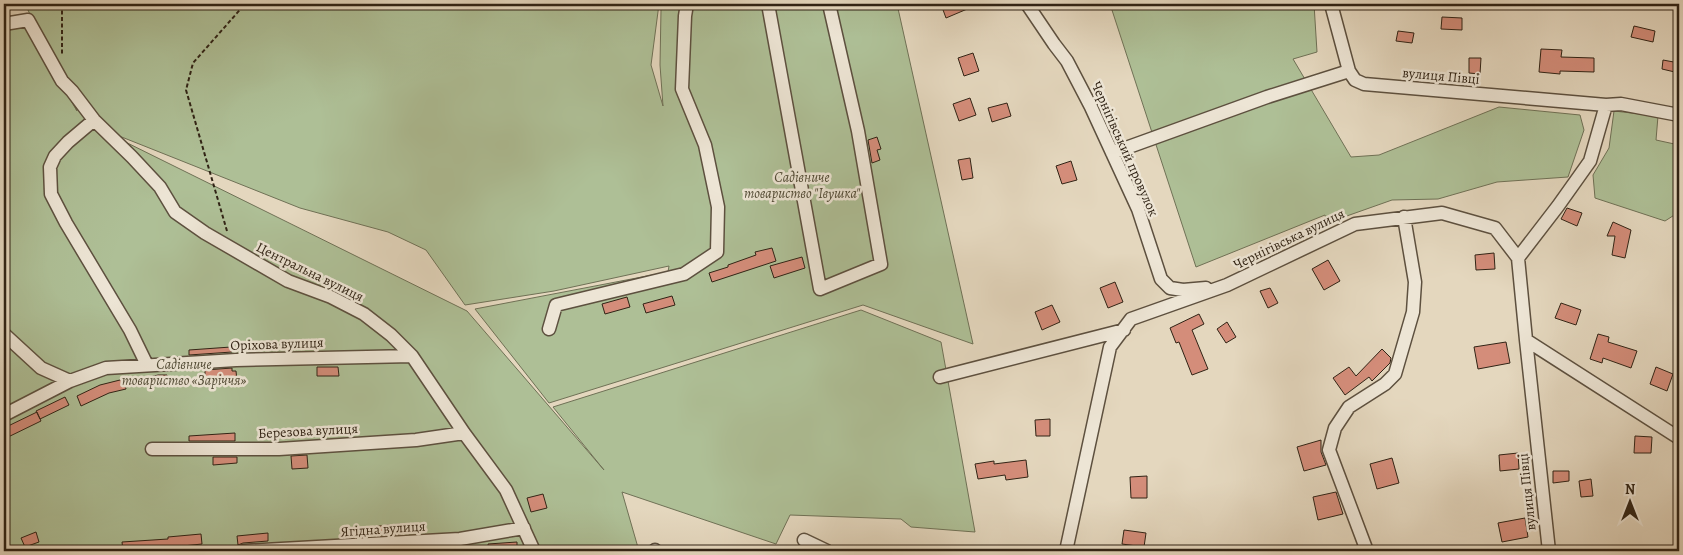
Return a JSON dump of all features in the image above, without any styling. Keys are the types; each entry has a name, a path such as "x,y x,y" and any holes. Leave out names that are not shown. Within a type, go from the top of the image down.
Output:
{"street":[{"path":"549,329 556,305 684,274 717,252 718,207 705,145 682,89 685,16 688,4"},
{"path":"768,4 820,289 881,264 858,131 829,4"},
{"name":"Чернігівський провулок","path":"1027,4 1067,61 1112,153 1138,209 1160,280 1170,288 1183,290 1227,285"},
{"path":"1112,153 1267,97 1349,71 1331,4"},
{"name":"Центральна вулиця","path":"4,24 28,20 62,81 94,120 160,187 175,212 232,250 288,281 331,297 364,314 392,335 412,356 464,433 506,490 534,551"},
{"name":"вулиця Півці","path":"1349,71 1355,80 1364,84 1606,105 1621,104 1679,115"},
{"path":"1606,105 1590,161 1518,258 1526,340 1679,438"},
{"path":"94,120 68,142 56,156 50,167 51,194 66,223 130,330 147,365"},
{"name":"Чернігівська вулиця","path":"1066,551 1110,347 1131,319 1227,285 1356,224 1442,213 1495,228 1518,258"},
{"path":"1367,551 1329,450 1334,428 1349,407 1385,384 1394,374 1413,312 1415,282 1404,218"},
{"path":"940,377 1124,330"},
{"path":"4,334 41,368 70,381"},
{"name":"вулиця Півці","path":"1526,340 1549,551"},
{"name":"Оріхова вулиця","path":"4,415 70,381 106,368 236,360 412,356"},
{"name":"Березова вулиця","path":"152,450 279,449 416,440 464,433"},
{"name":"Ягідна вулиця","path":"243,551 460,539 524,528"},
{"path":"804,540 827,551"}],"path":[{"path":"62,4 62,81"},
{"path":"232,250 186,90 193,63 245,4"}],"green space":[{"path":"25,4 659,4 651,65 663,106 660,65 661,10 663,4 897,4 973,344 863,305 549,403 475,309 668,272 669,266 554,291 465,305 426,250 388,232 300,208 89,124 467,311 604,470 553,407 861,310 941,342 975,532 911,527 901,519 790,515 776,544 622,492 639,551 4,551 4,29 26,25 77,111"},
{"path":"1110,4 1314,4 1317,52 1293,59 1351,157 1379,155 1499,107 1580,115 1584,130 1568,177 1497,182 1438,199 1392,200 1327,223 1325,215 1196,267"},
{"path":"1614,111 1658,116 1656,140 1679,145 1679,212 1665,221 1595,198 1593,175 1609,148"}],"building":[{"path":"949,4 979,4 946,18 942,7"},
{"path":"1442,17 1462,18 1462,30 1441,29"},
{"path":"1634,26 1655,31 1653,42 1631,37"},
{"path":"1398,31 1414,33 1412,43 1396,41"},
{"path":"1541,49 1562,50 1561,57 1594,58 1594,72 1560,71 1560,74 1539,72"},
{"path":"973,53 979,71 964,76 958,58"},
{"path":"1469,58 1481,58 1480,74 1469,73"},
{"path":"1663,60 1679,63 1679,73 1662,69"},
{"path":"970,98 976,115 959,121 953,104"},
{"path":"1007,103 1011,116 992,122 988,108"},
{"path":"877,137 881,149 877,150 880,160 872,163 868,140"},
{"path":"970,158 973,178 962,180 958,160"},
{"path":"1071,161 1077,180 1062,184 1056,166"},
{"path":"1567,208 1582,213 1577,226 1561,219"},
{"path":"1613,222 1631,230 1625,258 1612,255 1615,236 1607,236"},
{"path":"772,248 776,261 712,282 709,273 756,255 755,252"},
{"path":"1494,253 1495,269 1476,270 1475,255"},
{"path":"802,257 805,268 774,278 770,266"},
{"path":"1328,260 1340,281 1324,290 1312,269"},
{"path":"1115,282 1123,302 1108,308 1100,288"},
{"path":"1270,288 1278,303 1268,308 1260,291"},
{"path":"672,296 675,305 646,313 643,304"},
{"path":"627,297 630,307 605,314 602,304"},
{"path":"1561,303 1581,310 1576,325 1555,318"},
{"path":"1052,305 1060,322 1042,330 1035,312"},
{"path":"1199,314 1204,324 1192,330 1208,369 1192,375 1179,342 1176,343 1170,328"},
{"path":"1227,322 1236,337 1226,343 1217,329"},
{"path":"1598,334 1609,337 1608,342 1637,351 1631,368 1603,358 1602,363 1590,359"},
{"path":"1506,342 1510,363 1478,369 1474,347"},
{"path":"231,347 232,352 189,355 189,350"},
{"path":"1382,349 1391,358 1390,363 1372,381 1369,377 1345,395 1333,378 1349,367 1356,376"},
{"path":"317,367 338,367 339,376 317,376"},
{"path":"1656,367 1673,374 1667,391 1650,384"},
{"path":"232,368 232,371 236,371 237,381 205,382 205,370"},
{"path":"158,375 167,375 167,385 130,386 130,382"},
{"path":"124,379 126,389 109,393 81,406 77,396 100,385"},
{"path":"65,397 69,405 40,419 36,411"},
{"path":"37,412 41,421 4,439 4,428"},
{"path":"1050,419 1050,436 1036,436 1035,420"},
{"path":"235,433 235,441 189,441 189,436"},
{"path":"1635,436 1652,437 1651,453 1634,453"},
{"path":"1321,440 1321,452 1326,465 1304,471 1297,447"},
{"path":"1518,453 1519,469 1500,471 1499,455"},
{"path":"307,455 308,468 292,469 291,456"},
{"path":"213,457 237,457 237,463 213,465"},
{"path":"1392,458 1399,483 1377,489 1370,464"},
{"path":"1026,460 1028,477 1006,480 1005,475 978,479 975,464 994,461 994,464"},
{"path":"1553,471 1569,471 1569,481 1553,483"},
{"path":"1147,476 1147,498 1131,498 1130,477"},
{"path":"1591,479 1593,496 1581,497 1579,481"},
{"path":"1336,492 1343,514 1318,520 1313,497"},
{"path":"543,494 547,508 531,512 527,498"},
{"path":"1525,518 1528,537 1502,542 1498,523"},
{"path":"400,524 401,534 359,536 359,528"},
{"path":"1124,530 1146,533 1144,547 1122,544"},
{"path":"36,532 39,542 25,547 21,538"},
{"path":"268,533 268,541 238,545 237,536"},
{"path":"201,534 202,544 154,550 123,551 122,542 168,539 168,537"},
{"path":"517,542 517,551 489,551 488,544"}],"park label":[{"name":"Садівниче товариство \"Івушка\"","path":"802,186"},
{"name":"Садівниче товариство «Заріччя»","path":"184,372"}]}
